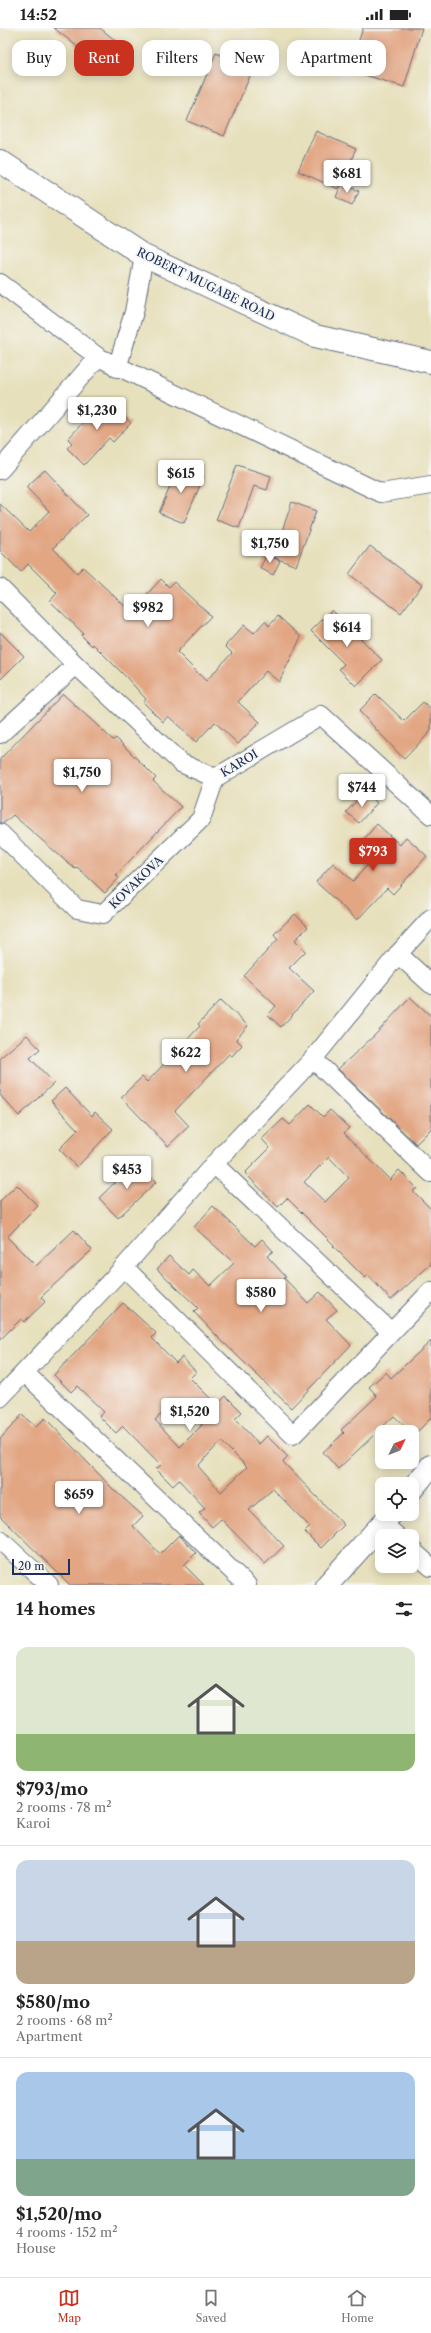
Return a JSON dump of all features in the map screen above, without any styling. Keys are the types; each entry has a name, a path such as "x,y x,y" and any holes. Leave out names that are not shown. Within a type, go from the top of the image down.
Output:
{"main road":[{"name":"ROBERT MUGABE ROAD","path":"0,161 144,256 316,336 431,362"},
{"path":"419,1480 431,1466"},
{"path":"327,1585 390,1525"}],"street":[{"path":"117,368 134,312 144,256"},
{"path":"0,283 98,357 117,368 381,493 431,485"},
{"path":"0,470 98,357"},
{"name":"KAROI","path":"0,588 76,665 181,763 215,778 321,715 431,815"},
{"path":"0,734 76,665"},
{"name":"KOVAKOVA","path":"0,833 77,909 103,914 201,819 215,778"},
{"path":"0,1398 124,1267 214,1164 313,1059 398,954 431,918"},
{"path":"398,954 431,984"},
{"path":"313,1059 431,1173"},
{"path":"214,1164 391,1332"},
{"path":"124,1267 293,1435 431,1291"},
{"path":"25,1373 247,1585"},
{"path":"0,1540 49,1585"},
{"path":"419,1556 431,1567"}],"building":[{"path":"54,28 100,28 115,40 74,40 74,44"},
{"path":"363,28 422,28 404,87 368,76 386,76 386,40 359,40"},
{"path":"216,53 220,55 220,76 250,76 224,136 187,121 206,76 212,76 212,62"},
{"path":"316,131 356,149 338,189 298,171"},
{"path":"342,183 359,191 352,205 336,197"},
{"path":"104,399 131,423 113,442 109,438 84,465 67,448 72,443 68,439"},
{"path":"179,465 204,476 184,523 159,513"},
{"path":"237,465 271,476 267,490 254,486 239,528 216,520"},
{"path":"45,470 87,515 53,548 77,573 83,567 131,612 161,579 169,587 174,582 211,616 177,652 206,681 232,653 225,646 244,625 254,633 265,621 269,626 278,616 301,637 279,682 266,671 238,702 260,722 238,744 215,722 196,742 168,716 163,722 143,702 146,699 126,677 93,644 92,646 81,635 83,633 50,601 57,593 28,564 21,572 0,551 0,504 29,532 49,511 26,487"},
{"path":"292,502 316,511 296,566 273,557"},
{"path":"370,546 422,585 401,613 349,574"},
{"path":"267,554 280,561 273,575 260,568"},
{"path":"332,610 382,660 356,686 339,669 344,664 311,631"},
{"path":"0,632 24,656 0,680"},
{"path":"63,694 113,740 116,738 156,778 153,781 181,807 116,875 119,878 105,893 77,867 75,869 13,815 4,823 0,823 0,759"},
{"path":"376,694 404,721 423,702 431,709 431,731 404,759 359,711"},
{"path":"365,792 377,803 359,823 346,812"},
{"path":"377,824 400,845 406,837 427,856 393,894 387,888 357,920 316,882 333,863 353,881 373,859 358,846"},
{"path":"295,914 308,927 295,940 306,951 289,968 314,991 281,1027 268,1015 276,1006 244,976 278,939 274,934"},
{"path":"410,997 431,1016 431,1129 416,1144 338,1069 375,1035"},
{"path":"221,1000 248,1026 236,1039 242,1045 232,1056 229,1054 175,1111 189,1126 168,1146 121,1097 142,1077 147,1082 200,1026 198,1024"},
{"path":"27,1035 40,1049 30,1058 54,1083 19,1116 0,1095 0,1058"},
{"path":"65,1088 92,1116 95,1112 113,1129 77,1167 59,1149 78,1130 51,1101"},
{"path":"310,1104 323,1117 330,1110 349,1128 344,1133 390,1180 399,1170 417,1188 413,1191 431,1209 431,1264 391,1300 368,1275 365,1278 287,1198 278,1207 245,1173 270,1148 262,1139 283,1119 290,1125","holes":["329,1157 349,1178 325,1202 304,1182"]},
{"path":"136,1162 156,1182 118,1218 99,1198"},
{"path":"17,1185 38,1206 7,1237 36,1266 74,1230 92,1250 41,1297 45,1302 24,1322 21,1319 0,1340 0,1201"},
{"path":"213,1206 255,1246 262,1239 273,1251 267,1256 286,1277 284,1278 308,1303 320,1292 337,1310 326,1319 351,1345 291,1408 218,1337 194,1312 198,1308 157,1269 169,1256 189,1275 193,1270 210,1286 234,1263 194,1227"},
{"path":"123,1303 156,1333 152,1338 176,1363 182,1357 196,1372 190,1378 217,1405 226,1396 242,1412 235,1419 259,1444 267,1436 288,1457 283,1462 344,1525 321,1548 305,1532 310,1527 273,1489 249,1510 284,1546 265,1564 221,1519 212,1527 199,1513 205,1508 179,1480 173,1486 156,1469 161,1465 123,1426 116,1433 99,1416 104,1412 77,1386 71,1392 54,1375","holes":["177,1400 202,1425 180,1447 155,1420","221,1441 247,1467 221,1492 198,1466"]},
{"path":"431,1341 431,1418 419,1430 419,1425 403,1425 394,1416 384,1425 375,1425 375,1434 338,1469 323,1452 344,1433 341,1430 377,1396 369,1387 386,1372 391,1378"},
{"path":"22,1415 36,1427 45,1418 113,1489 143,1516 133,1526 160,1554 179,1535 196,1553 184,1565 204,1585 70,1585 0,1516 0,1439"}]}
